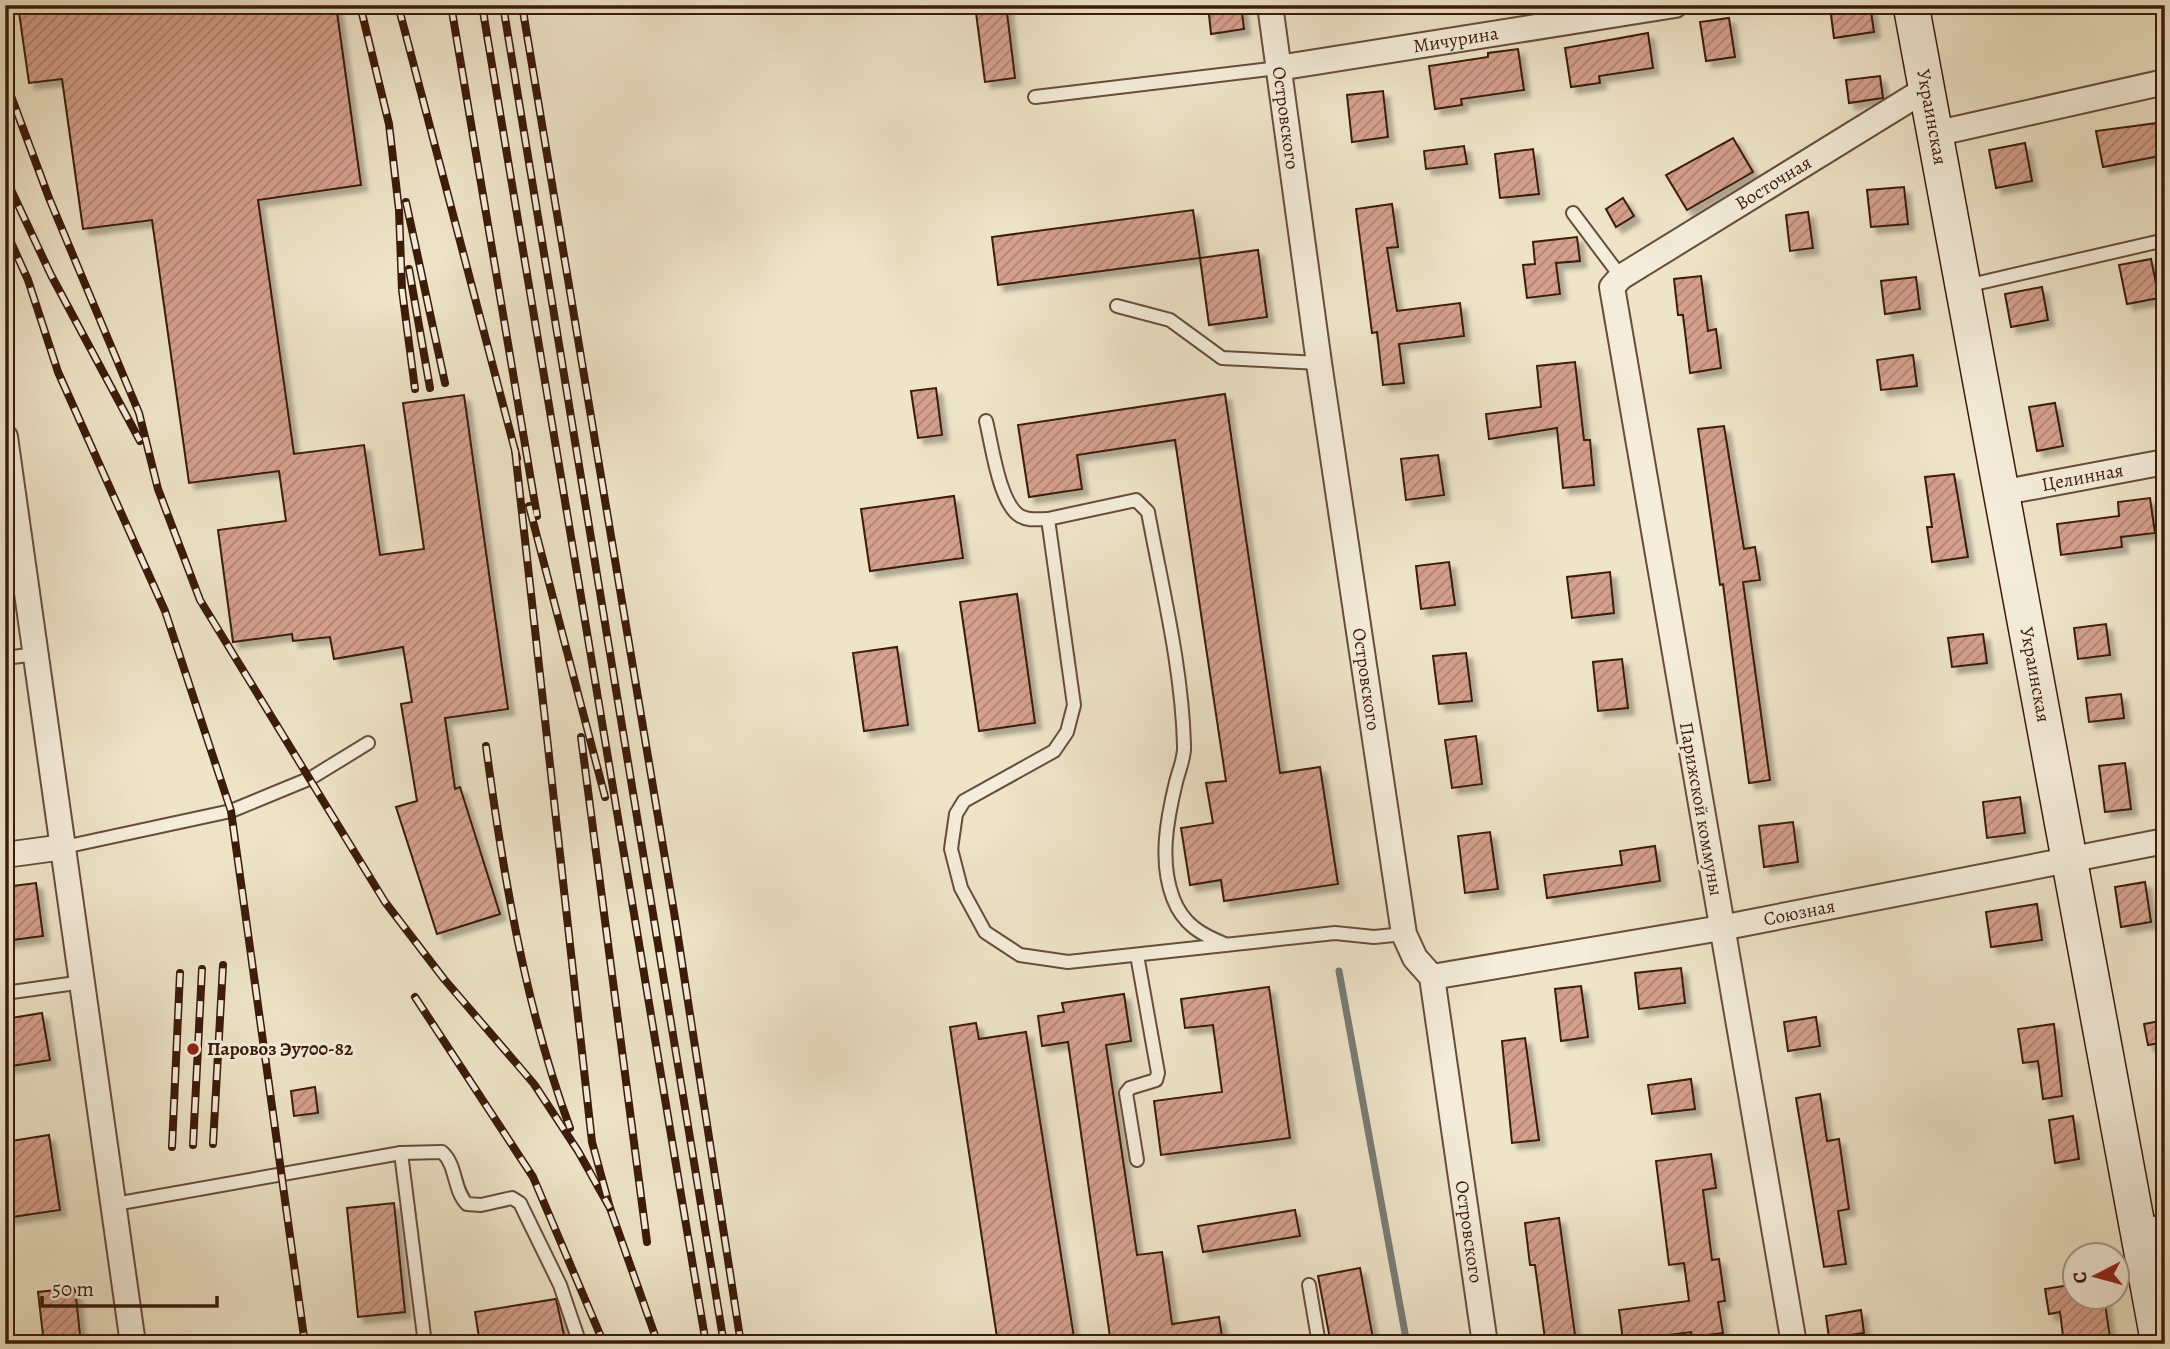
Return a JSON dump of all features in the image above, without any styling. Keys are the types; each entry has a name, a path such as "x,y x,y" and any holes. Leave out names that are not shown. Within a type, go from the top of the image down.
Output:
{"street":[{"name":"Островского","path":"1270,5 1319,363 1404,934 1415,958 1432,976 1485,1344"},
{"name":"Мичурина","path":"1278,68 1675,5"},
{"name":"Украинская","path":"1911,5 2067,858 2151,1230 2159,1344"},
{"path":"1934,134 2165,82"},
{"name":"Восточная","path":"1621,277 1926,89"},
{"name":"Парижской коммуны","path":"1621,277 1612,287 1794,1344"},
{"path":"5,437 133,1344"},
{"name":"Целинная","path":"2000,493 2165,462"},
{"name":"Союзная","path":"1432,976 1721,928 2067,858 2165,841"},
{"path":"5,855 64,847"}],"lane":[{"path":"1035,97 1278,68"},
{"path":"1573,213 1621,277"},
{"path":"1962,287 2165,240"},
{"path":"1117,306 1170,320 1222,358 1319,363"},
{"path":"986,421 1006,501 1018,514 1029,519 1048,519 1136,500 1148,512 1179,687 1185,748 1166,834 1168,880 1174,900 1191,927 1199,934 1227,946"},
{"path":"1048,519 1073,705 1067,732 1054,751 964,801 956,814 951,849 970,909 985,932 1020,955 1052,962 1335,933 1374,937 1404,934"},
{"path":"5,658 36,654"},
{"path":"64,847 230,811 311,778 369,743"},
{"path":"1137,955 1158,1073 1156,1080 1130,1088 1126,1093 1137,1160"},
{"path":"5,993 83,982"},
{"path":"115,1204 401,1153 442,1152 449,1160 460,1194 467,1204 481,1205 512,1198 520,1203 560,1285 580,1344"},
{"path":"401,1153 425,1344"},
{"path":"1309,1285 1319,1344"}],"building":[{"path":"18,5 336,5 361,185 258,200 294,454 364,445 380,555 424,549 403,403 464,395 508,709 445,718 455,789 460,787 500,914 437,934 396,807 417,801 401,704 412,702 403,647 334,659 330,637 293,641 292,634 233,642 218,530 286,521 279,471 189,483 152,220 83,229 62,79 29,83"},
{"path":"975,5 1006,5 1015,78 985,82"},
{"path":"1208,5 1241,5 1244,29 1211,34"},
{"path":"1870,5 1874,32 1834,38 1830,7"},
{"path":"1729,18 1735,57 1706,61 1700,22"},
{"path":"1648,33 1653,68 1599,76 1600,83 1571,87 1565,48"},
{"path":"1518,49 1524,90 1461,99 1462,105 1435,109 1429,66 1488,57 1488,53"},
{"path":"1880,76 1883,98 1849,103 1846,80"},
{"path":"1383,91 1388,137 1352,142 1347,95"},
{"path":"2165,122 2165,155 2103,167 2096,131"},
{"path":"1733,138 1753,172 1687,210 1666,175"},
{"path":"2025,143 2032,181 1996,188 1989,150"},
{"path":"1464,146 1467,164 1426,169 1424,151"},
{"path":"1533,149 1539,194 1500,198 1495,154"},
{"path":"1904,187 1908,224 1871,227 1867,190"},
{"path":"1623,198 1634,216 1616,227 1606,209"},
{"path":"1392,204 1398,247 1387,248 1397,311 1460,303 1464,336 1399,344 1404,383 1383,385 1377,332 1372,333 1356,209"},
{"path":"1193,210 1200,258 998,285 992,237"},
{"path":"1808,212 1813,248 1790,251 1786,215"},
{"path":"1577,237 1580,261 1556,263 1560,294 1527,298 1523,265 1535,264 1533,242"},
{"path":"1258,250 1267,317 1209,325 1200,258"},
{"path":"2151,259 2159,298 2127,304 2119,265"},
{"path":"1701,276 1708,331 1716,329 1721,368 1690,373 1683,315 1678,315 1674,279"},
{"path":"1916,277 1920,309 1885,314 1881,281"},
{"path":"2042,287 2048,320 2011,327 2005,294"},
{"path":"1913,355 1917,386 1881,390 1877,360"},
{"path":"1575,362 1584,440 1590,440 1594,485 1563,488 1557,428 1489,439 1486,414 1541,407 1537,366"},
{"path":"936,388 942,435 918,438 911,391"},
{"path":"1225,394 1280,773 1320,767 1338,884 1224,901 1221,880 1190,885 1181,828 1213,823 1206,783 1226,781 1175,440 1077,455 1082,489 1029,497 1018,425"},
{"path":"2055,403 2063,446 2037,451 2029,407"},
{"path":"1724,426 1744,549 1755,547 1760,580 1743,582 1770,780 1749,783 1723,584 1720,585 1698,429"},
{"path":"1438,455 1444,495 1406,500 1401,459"},
{"path":"1954,474 1968,557 1932,562 1927,527 1932,527 1925,477"},
{"path":"954,496 963,558 870,571 861,509"},
{"path":"2150,498 2155,533 2121,537 2122,547 2061,555 2057,524 2119,516 2118,502"},
{"path":"1449,562 1455,605 1421,609 1416,566"},
{"path":"1610,572 1614,613 1572,618 1567,577"},
{"path":"1017,594 1035,723 979,731 960,602"},
{"path":"2106,624 2110,655 2078,659 2074,628"},
{"path":"1983,634 1987,663 1952,667 1948,638"},
{"path":"897,647 908,725 864,731 853,653"},
{"path":"1466,653 1472,701 1439,704 1433,656"},
{"path":"1622,659 1628,708 1598,711 1593,662"},
{"path":"2121,694 2124,718 2089,722 2086,698"},
{"path":"1476,736 1482,784 1452,788 1445,740"},
{"path":"2125,763 2131,809 2105,812 2099,766"},
{"path":"2020,797 2025,833 1987,838 1983,802"},
{"path":"1793,822 1798,862 1764,867 1759,826"},
{"path":"1490,832 1498,889 1465,893 1458,836"},
{"path":"1655,846 1660,881 1547,898 1544,875 1622,865 1620,851"},
{"path":"2145,882 2151,922 2121,927 2115,887"},
{"path":"36,883 43,936 5,941 5,887"},
{"path":"2037,904 2042,940 1991,947 1986,912"},
{"path":"1681,968 1685,1003 1639,1009 1635,973"},
{"path":"1581,986 1588,1037 1561,1041 1555,989"},
{"path":"1269,987 1290,1138 1161,1155 1154,1101 1222,1092 1213,1025 1185,1028 1181,999"},
{"path":"1124,994 1131,1041 1106,1045 1137,1255 1162,1252 1172,1324 1219,1317 1223,1344 1111,1344 1068,1042 1042,1046 1038,1016 1064,1012 1062,1003"},
{"path":"42,1013 50,1060 5,1067 5,1019"},
{"path":"1816,1017 1820,1046 1788,1051 1784,1022"},
{"path":"2165,1020 2165,1042 2148,1045 2144,1024"},
{"path":"976,1023 979,1039 1026,1032 1075,1344 998,1344 950,1027"},
{"path":"2054,1024 2062,1096 2043,1099 2038,1061 2023,1063 2018,1029"},
{"path":"1525,1038 1539,1140 1512,1143 1502,1041"},
{"path":"1691,1079 1695,1109 1652,1114 1648,1085"},
{"path":"315,1087 318,1113 294,1116 291,1091"},
{"path":"1820,1094 1827,1141 1839,1139 1849,1209 1838,1211 1846,1264 1824,1267 1796,1098"},
{"path":"2073,1116 2079,1159 2055,1163 2049,1120"},
{"path":"49,1135 60,1210 5,1218 5,1142"},
{"path":"1711,1154 1716,1188 1703,1190 1712,1260 1719,1259 1725,1301 1718,1302 1723,1333 1692,1337 1691,1332 1623,1341 1619,1310 1689,1301 1684,1263 1669,1265 1656,1161"},
{"path":"394,1203 405,1312 358,1317 347,1208"},
{"path":"1295,1210 1300,1236 1203,1252 1198,1226"},
{"path":"1559,1218 1575,1335 1545,1339 1535,1265 1530,1265 1525,1223"},
{"path":"1360,1268 1374,1344 1331,1344 1318,1276"},
{"path":"2062,1286 2062,1310 2106,1310 2111,1344 2064,1344 2060,1312 2049,1314 2045,1289"},
{"path":"75,1288 81,1344 44,1344 38,1292"},
{"path":"556,1299 566,1344 480,1344 475,1312"},
{"path":"1861,1310 1864,1333 1829,1338 1826,1316"}],"waterway":[{"path":"1339,971 1407,1344"}],"railway":[{"path":"360,5 389,124 399,210 402,290 415,389"},
{"path":"398,5 517,458"},
{"path":"451,5 537,516"},
{"path":"482,5 706,1344"},
{"path":"503,5 724,1344"},
{"path":"522,5 676,924 741,1344"},
{"path":"5,80 49,198 139,413 158,489 200,600 385,902 444,979 534,1084 578,1151 610,1208"},
{"path":"5,177 51,275 140,441"},
{"path":"406,202 445,383"},
{"path":"5,229 28,280 58,372 165,611 231,811 305,1344"},
{"path":"409,269 430,388"},
{"path":"515,450 592,1142 610,1208 658,1344"},
{"path":"529,506 605,797"},
{"path":"581,737 647,1242"},
{"path":"486,746 508,891 528,987 540,1035 570,1128"},
{"path":"213,1144 223,965"},
{"path":"193,1145 202,969"},
{"path":"172,1147 180,973"},
{"path":"415,997 533,1177 604,1344"}],"place":[{"name":"Паровоз Эу700-82","path":"193,1049"}]}
